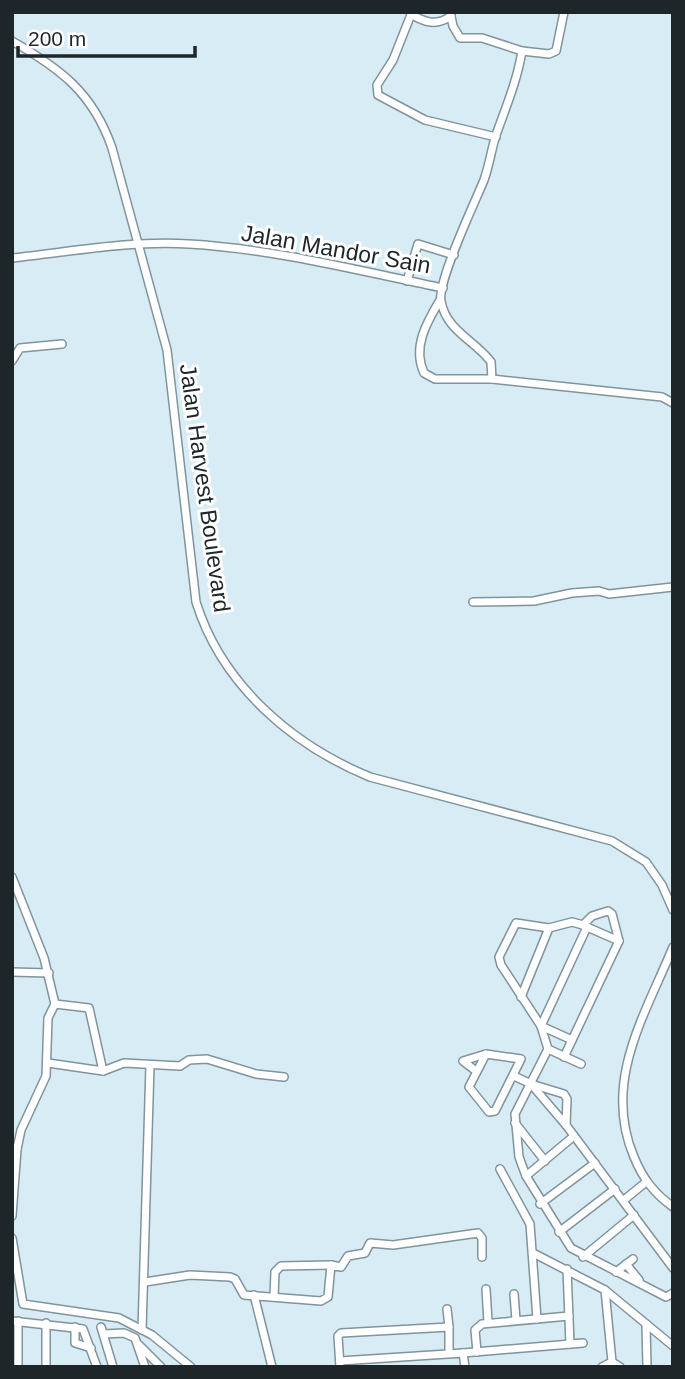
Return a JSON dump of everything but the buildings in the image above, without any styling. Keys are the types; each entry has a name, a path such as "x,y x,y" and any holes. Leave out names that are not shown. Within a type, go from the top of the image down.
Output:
{"street":[{"path":"496,137 425,120 378,95 377,85 393,60 411,13 430,23 442,22 451,14 455,32 464,39 482,38 522,51 549,54 556,51 564,12"},
{"name":"Jalan Harvest Boulevard","path":"12,41 54,64 90,103 113,148 167,350 197,602 209,636 232,673 283,726 345,767 370,778 586,832 636,854 656,874 673,910"},
{"path":"443,288 485,177 522,51"},
{"name":"Jalan Mandor Sain","path":"12,258 140,245 188,244 359,269 443,288 440,300 463,339 491,362 492,379"},
{"path":"407,281 418,244 454,255"},
{"path":"440,300 424,326 420,352 424,373 435,379 492,379 643,394 662,397 673,403"},
{"path":"12,361 20,348 62,344"},
{"path":"473,601 534,601 572,593 599,591 609,594 673,587"},
{"path":"12,877 15,898 49,973 55,1004 48,1018 46,1076 14,1148 12,1216"},
{"path":"541,1026 585,926 592,916 608,911 619,941 564,1057"},
{"path":"581,1064 548,1049 541,1026 499,961 503,947 516,923 549,928 572,922 619,941"},
{"path":"521,997 549,928"},
{"path":"673,947 631,1043 623,1076 621,1105 627,1140 646,1182 673,1207"},
{"path":"12,972 49,973"},
{"path":"55,1004 89,1008 103,1071"},
{"path":"541,1026 572,1040"},
{"path":"486,1054 469,1089 489,1112 496,1110 548,1049"},
{"path":"476,1071 463,1061 486,1054 520,1058 522,1080 515,1123 519,1157 540,1204 571,1248 583,1257 666,1297 673,1293"},
{"path":"48,1063 103,1071 124,1063 180,1066 188,1060 207,1059 256,1074 284,1077"},
{"path":"142,1330 150,1066"},
{"path":"522,1080 566,1096 566,1125"},
{"path":"522,1080 566,1125 673,1268"},
{"path":"515,1123 545,1161"},
{"path":"526,1176 574,1136"},
{"path":"540,1204 595,1163"},
{"path":"500,1169 527,1217 533,1253 537,1319"},
{"path":"624,1200 646,1182"},
{"path":"559,1233 615,1189"},
{"path":"583,1257 634,1215"},
{"path":"274,1297 275,1272 281,1266 341,1267 348,1256 365,1253 370,1243 393,1245 478,1233 482,1238 482,1257"},
{"path":"12,1238 17,1301 29,1306 119,1318 142,1330 191,1367"},
{"path":"533,1253 605,1290 673,1346"},
{"path":"616,1272 633,1259"},
{"path":"626,1264 641,1283"},
{"path":"145,1282 190,1275 230,1277 238,1282 242,1294 325,1300 331,1265"},
{"path":"567,1269 570,1344"},
{"path":"486,1289 488,1322"},
{"path":"605,1290 612,1362"},
{"path":"514,1294 516,1320"},
{"path":"254,1295 272,1367"},
{"path":"607,1309 622,1304"},
{"path":"447,1309 449,1353"},
{"path":"477,1352 475,1330 488,1322 569,1316"},
{"path":"18,1367 15,1321 75,1327 85,1331 97,1367"},
{"path":"46,1323 46,1367"},
{"path":"646,1324 647,1367"},
{"path":"75,1327 75,1343 91,1348"},
{"path":"449,1327 341,1333 338,1336 340,1364 583,1343"},
{"path":"113,1367 103,1331 131,1335 161,1367"},
{"path":"138,1345 145,1367"},
{"path":"463,1353 465,1367"},
{"path":"602,1367 612,1362"},
{"path":"612,1362 620,1367"}]}
